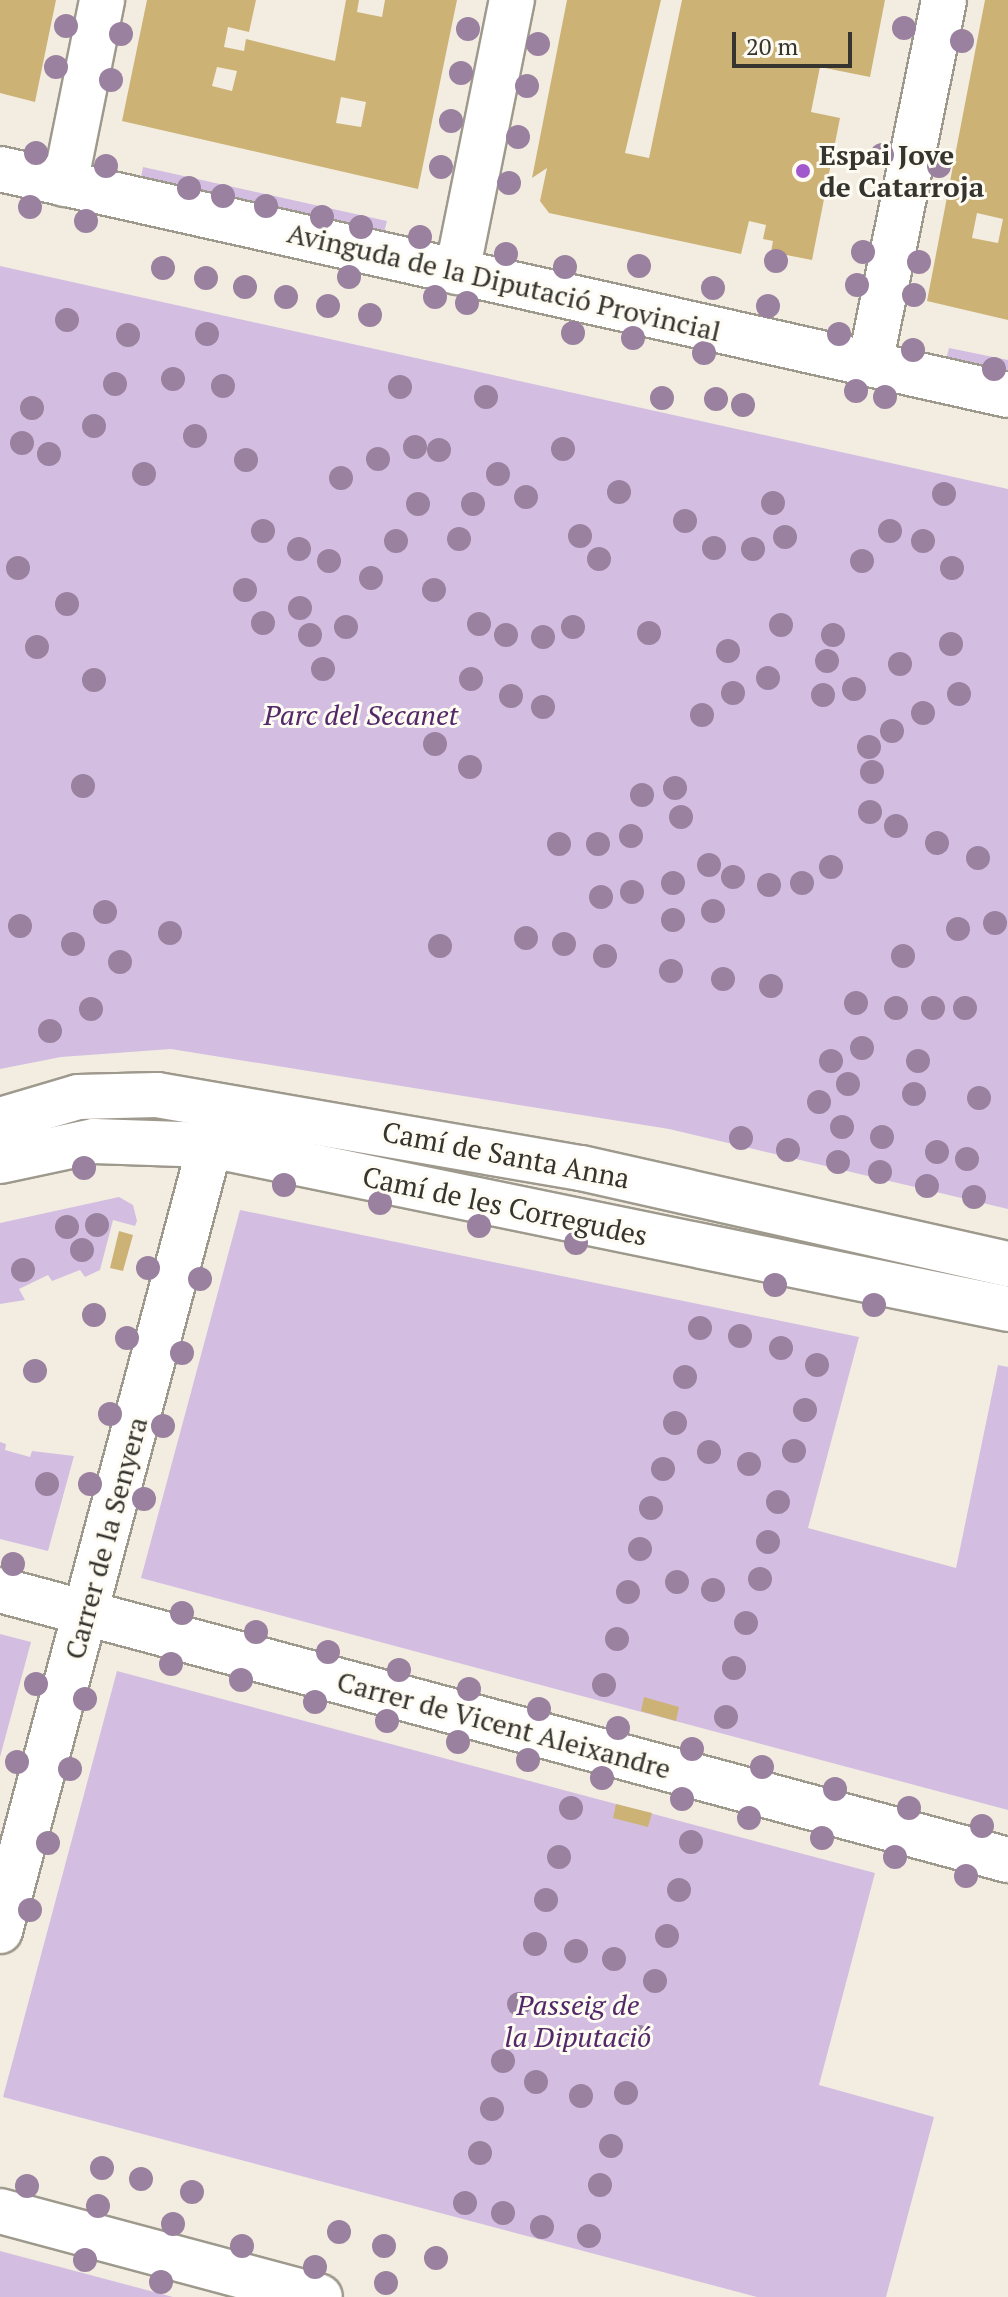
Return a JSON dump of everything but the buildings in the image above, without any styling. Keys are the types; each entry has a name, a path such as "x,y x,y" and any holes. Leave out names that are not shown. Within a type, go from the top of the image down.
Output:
{"street":[{"path":"65,184 102,0"},
{"path":"457,272 512,0"},
{"path":"870,364 944,0"},
{"name":"Avinguda de la Diputació Provincial","path":"0,169 1008,395"},
{"name":"Camí de Santa Anna","path":"0,1120 78,1097 171,1097 581,1168 1008,1264"},
{"name":"Camí de les Corregudes","path":"0,1161 94,1141 210,1145 1008,1309"},
{"name":"Carrer de la Senyera","path":"0,1931 210,1145"},
{"name":"Carrer de Vicent Aleixandre","path":"0,1590 1008,1860"},
{"path":"0,2211 232,2286 320,2297"}],"green space":[{"path":"143,167 387,221 383,236 140,182"},
{"name":"Parc del Secanet","path":"0,266 1008,489 1008,1209 669,1129 171,1049 61,1057 0,1069"},
{"path":"949,348 1008,360 1008,378 945,364"},
{"path":"119,1197 133,1205 137,1221 135,1226 113,1220 100,1270 85,1277 80,1270 52,1281 48,1275 19,1289 25,1300 0,1304 0,1223"},
{"path":"240,1210 859,1337 808,1528 956,1568 998,1365 1008,1367 1008,1810 141,1578"},
{"path":"0,1442 6,1444 5,1450 30,1457 32,1451 74,1456 48,1551 0,1539"},
{"path":"0,1634 31,1642 0,1757"},
{"name":"Passeig de la Diputació","path":"117,1671 875,1873 819,2085 934,2117 886,2297 757,2297 3,2097"},
{"path":"0,2251 173,2297 0,2297"}],"place":[{"name":"Espai Jove de Catarroja","path":"803,171"}]}
